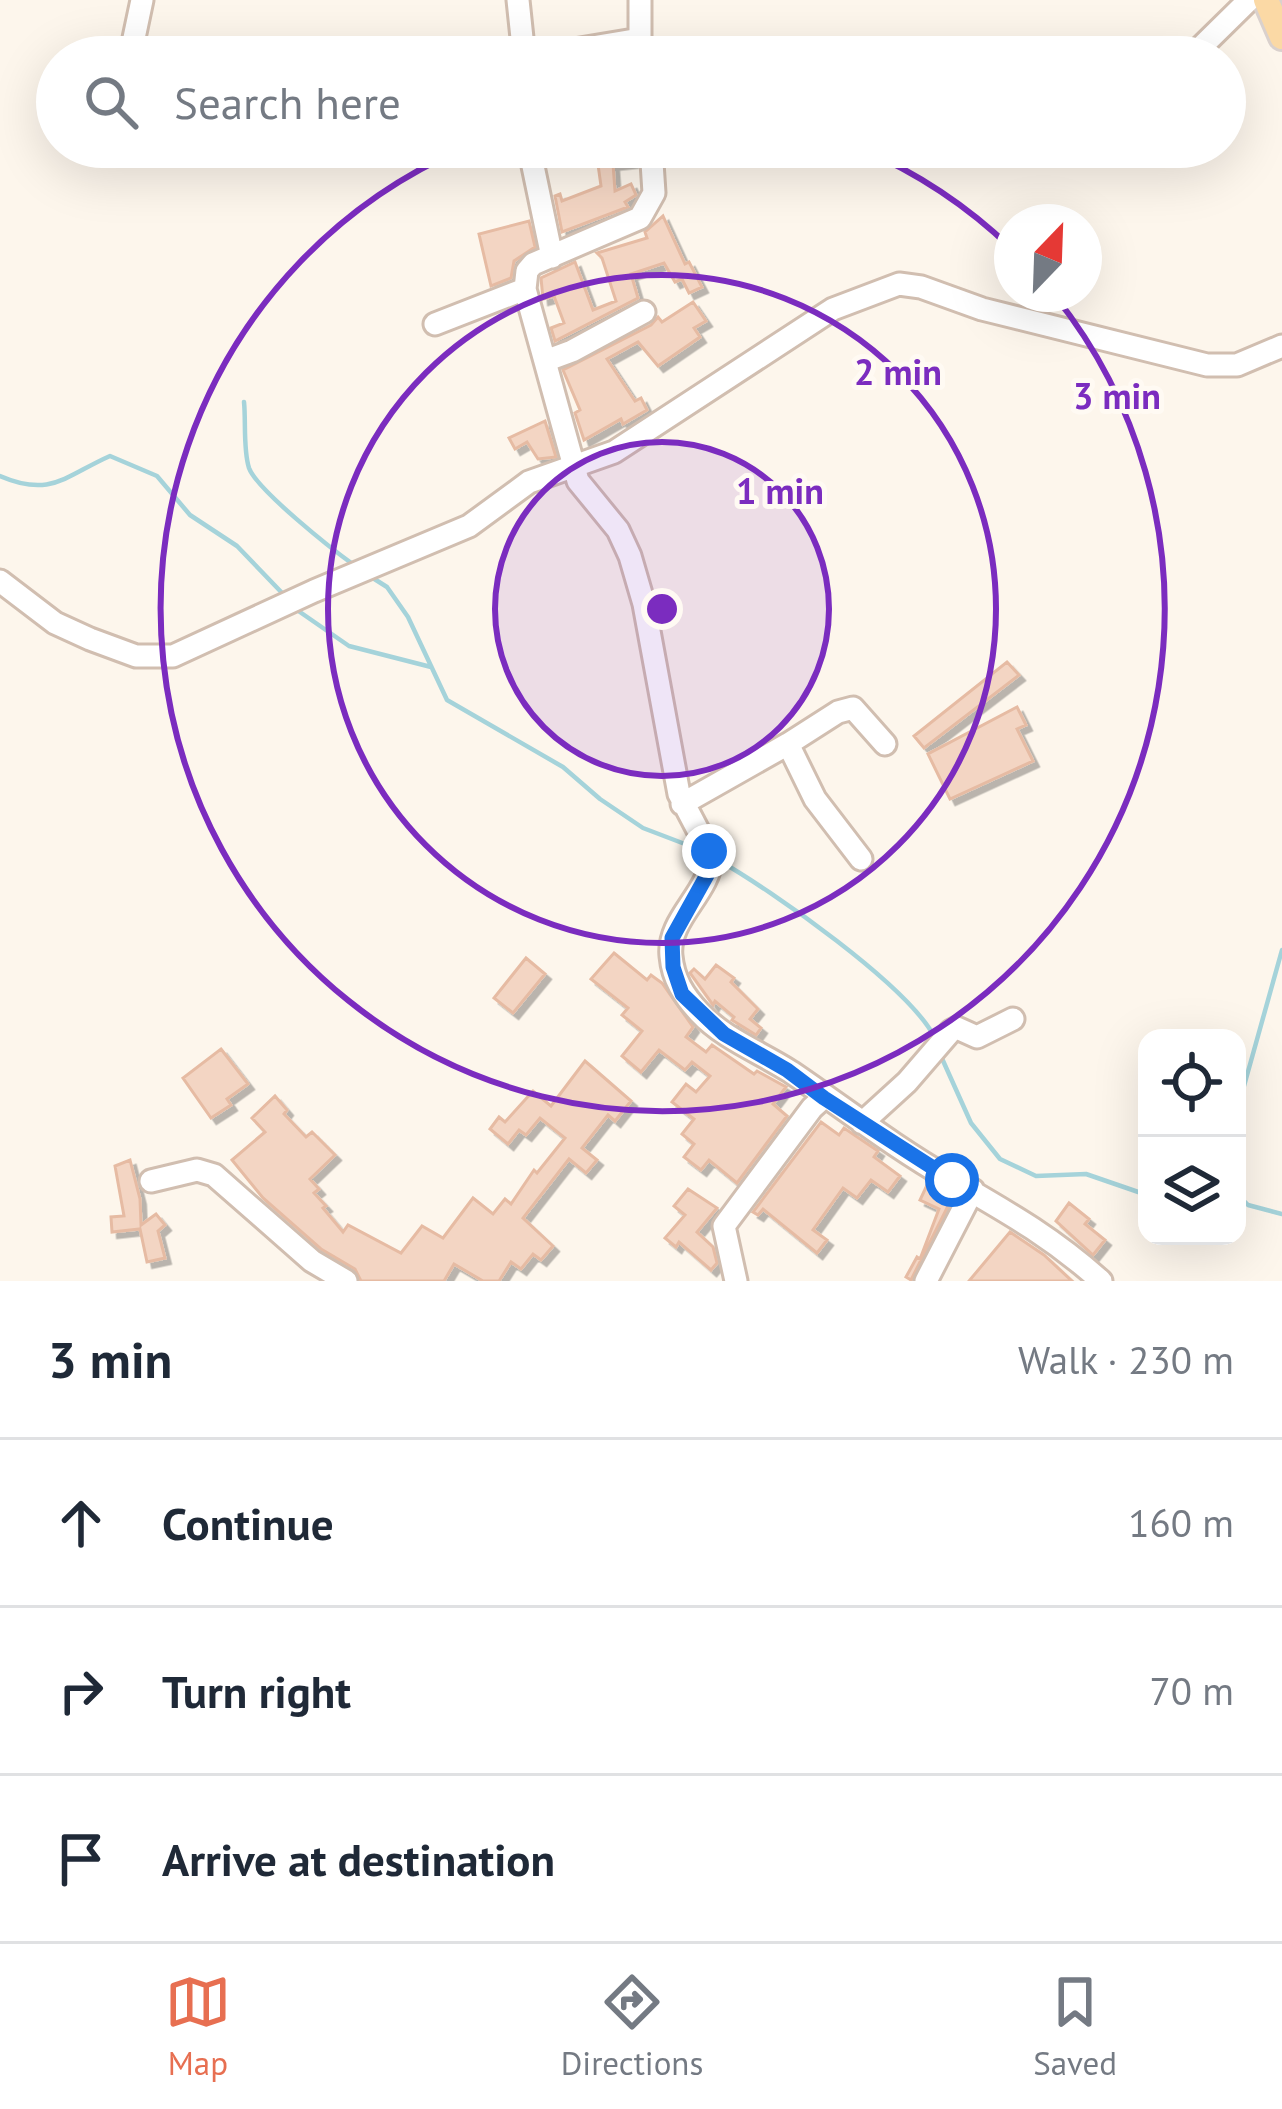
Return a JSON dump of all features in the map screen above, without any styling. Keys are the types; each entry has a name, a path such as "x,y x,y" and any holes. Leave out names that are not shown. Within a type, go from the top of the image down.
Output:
{"main road":[{"path":"1266,0 1282,38"}],"street":[{"path":"134,36 142,0"},
{"path":"518,0 524,36"},
{"path":"640,0 640,36"},
{"path":"1212,36 1249,0"},
{"path":"533,168 552,257"},
{"path":"652,168 654,194 640,218 533,264 525,289 578,482 618,530 630,556 644,604 682,804 713,862 672,938 673,967 682,994 724,1034 1053,1239 1101,1281"},
{"path":"0,581 55,623 90,639 136,656 172,656 469,526 529,482 628,443 818,317 899,284 1207,365 1237,365 1282,346"},
{"path":"436,324 525,289"},
{"path":"545,362 644,312"},
{"path":"682,804 838,712 853,708 886,744"},
{"path":"788,744 815,799 861,859"},
{"path":"862,1123 908,1082 951,1031 957,1028 977,1037 1013,1019"},
{"path":"736,1281 724,1226 824,1098"},
{"path":"151,1180 197,1170 214,1175 312,1261 346,1281"},
{"path":"926,1281 973,1190"}],"building":[{"path":"598,168 613,168 615,191 631,184 636,195 625,202 628,207 562,232 555,196 560,194 562,201 601,186"},
{"path":"663,216 685,264 689,262 702,287 689,293 682,279 675,282 664,263 631,274 638,298 555,341 551,328 564,323 554,296 543,299 541,278 575,262 593,310 616,301 597,253 647,238 645,232"},
{"path":"529,221 535,247 514,261 511,278 491,286 479,234"},
{"path":"693,302 706,321 694,328 700,337 658,366 638,342 607,359 635,401 641,398 647,410 584,440 575,413 580,410 563,370"},
{"path":"545,421 556,457 538,459 527,442 515,449 509,438"},
{"path":"1007,662 1019,675 924,748 914,736"},
{"path":"1017,707 1026,725 1017,729 1033,761 950,799 928,754"},
{"path":"614,953 647,980 651,975 662,983 693,1027 686,1037 706,1052 712,1045 754,1074 757,1071 786,1087 773,1104 787,1116 737,1183 709,1160 701,1170 684,1157 694,1144 682,1134 694,1119 672,1102 686,1084 696,1092 710,1076 692,1062 685,1070 659,1050 641,1072 622,1056 642,1031 622,1015 628,1008 591,979"},
{"path":"526,958 545,974 513,1013 494,998"},
{"path":"716,965 734,978 731,982 758,1009 750,1019 761,1028 756,1035 732,1020 715,1001 713,1005 690,973 694,969 705,979"},
{"path":"221,1049 248,1084 227,1099 231,1105 211,1118 183,1078"},
{"path":"585,1061 631,1101 615,1121 608,1115 582,1148 597,1160 586,1173 569,1159 523,1218 553,1246 541,1260 533,1254 521,1269 511,1262 499,1281 483,1281 454,1264 444,1281 361,1281 355,1269 321,1249 263,1198 232,1160 265,1132 252,1118 275,1096 287,1110 284,1114 306,1137 312,1132 335,1155 310,1179 319,1189 314,1193 326,1206 323,1208 343,1232 348,1225 401,1253 422,1226 443,1238 473,1198 493,1214 505,1199 511,1204 534,1170 537,1173 565,1138 540,1118 526,1135 519,1130 508,1144 490,1129 499,1117 505,1122 533,1091 551,1106"},
{"path":"821,1122 839,1135 844,1128 878,1151 874,1157 900,1176 888,1192 871,1180 857,1198 843,1188 813,1230 827,1240 817,1253 763,1209 758,1215 753,1212"},
{"path":"130,1160 141,1225 156,1214 165,1225 158,1231 165,1258 147,1262 140,1229 112,1232 111,1217 124,1216 115,1166"},
{"path":"928,1183 952,1198 911,1280 906,1277 920,1259 939,1209 920,1200"},
{"path":"688,1189 717,1208 697,1232 713,1247 717,1263 711,1270 679,1242 676,1247 665,1238 685,1215 674,1206"},
{"path":"1069,1203 1105,1240 1093,1255 1056,1221"},
{"path":"1010,1232 1044,1255 1072,1281 969,1281"}],"waterway":[{"path":"244,402 246,453 255,478 354,565"},
{"path":"0,476 45,485 110,456 157,476 190,515 237,546 285,596"},
{"path":"368,575 387,587 408,617 447,700 563,767 643,828 698,849"},
{"path":"297,610 349,646 431,667"},
{"path":"718,860 771,893 869,967 898,992 935,1038"},
{"path":"1246,1079 1282,950"},
{"path":"940,1054 971,1123 1000,1159 1036,1176 1086,1174 1138,1192"},
{"path":"1246,1203 1282,1214"}],"route":[{"path":"709,851 712,866 670,947 682,994 724,1034 787,1070 952,1180"}]}
